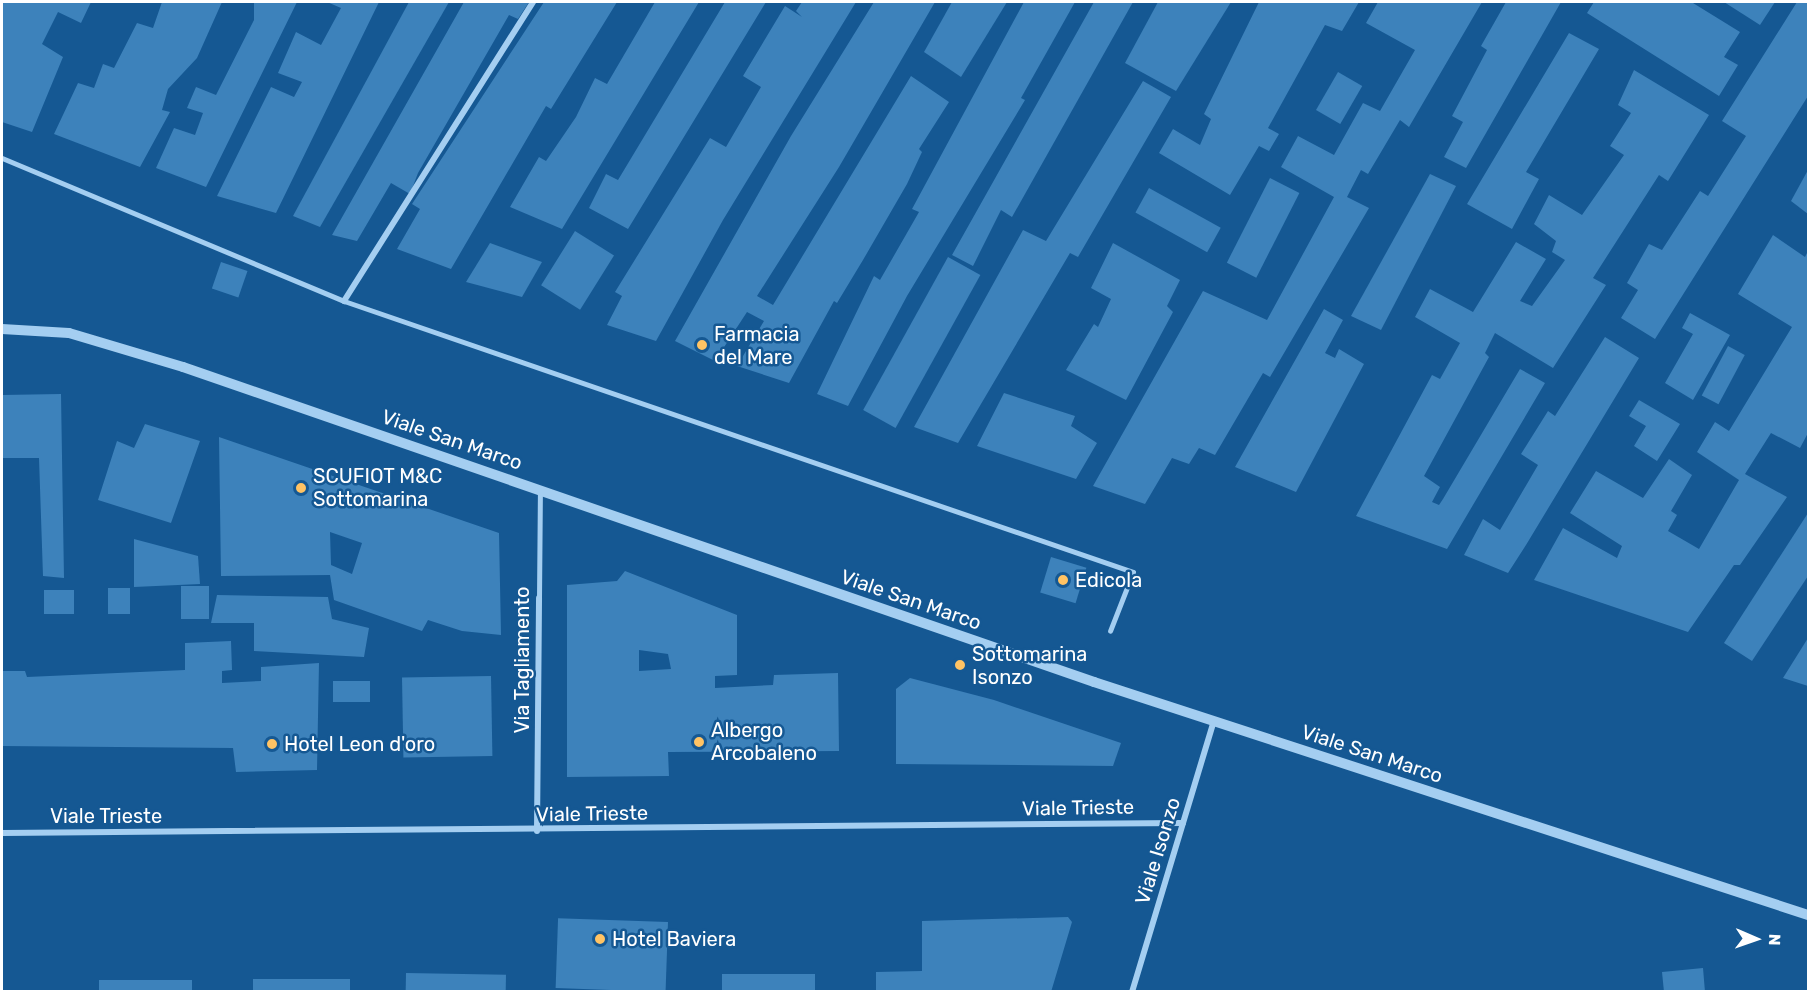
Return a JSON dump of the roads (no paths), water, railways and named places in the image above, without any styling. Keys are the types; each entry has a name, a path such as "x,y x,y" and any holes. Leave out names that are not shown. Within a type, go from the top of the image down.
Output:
{"street":[{"path":"344,302 533,2"},
{"path":"2,158 344,302 1133,572 1110,631"},
{"name":"Viale San Marco","path":"2,329 69,333 183,367 1094,682 1809,915"},
{"name":"Via Tagliamento","path":"537,831 540,490"},
{"name":"Viale Isonzo","path":"1132,992 1214,720"},
{"name":"Viale Trieste","path":"2,833 537,831 1183,823"}],"place":[{"name":"Farmacia del Mare","path":"702,345"},
{"name":"SCUFIOT M&C Sottomarina","path":"301,488"},
{"name":"Edicola","path":"1063,580"},
{"name":"Sottomarina Isonzo","path":"960,665"},
{"name":"Albergo Arcobaleno","path":"699,742"},
{"name":"Hotel Leon d'oro","path":"272,744"},
{"name":"Hotel Baviera","path":"600,939"}]}
